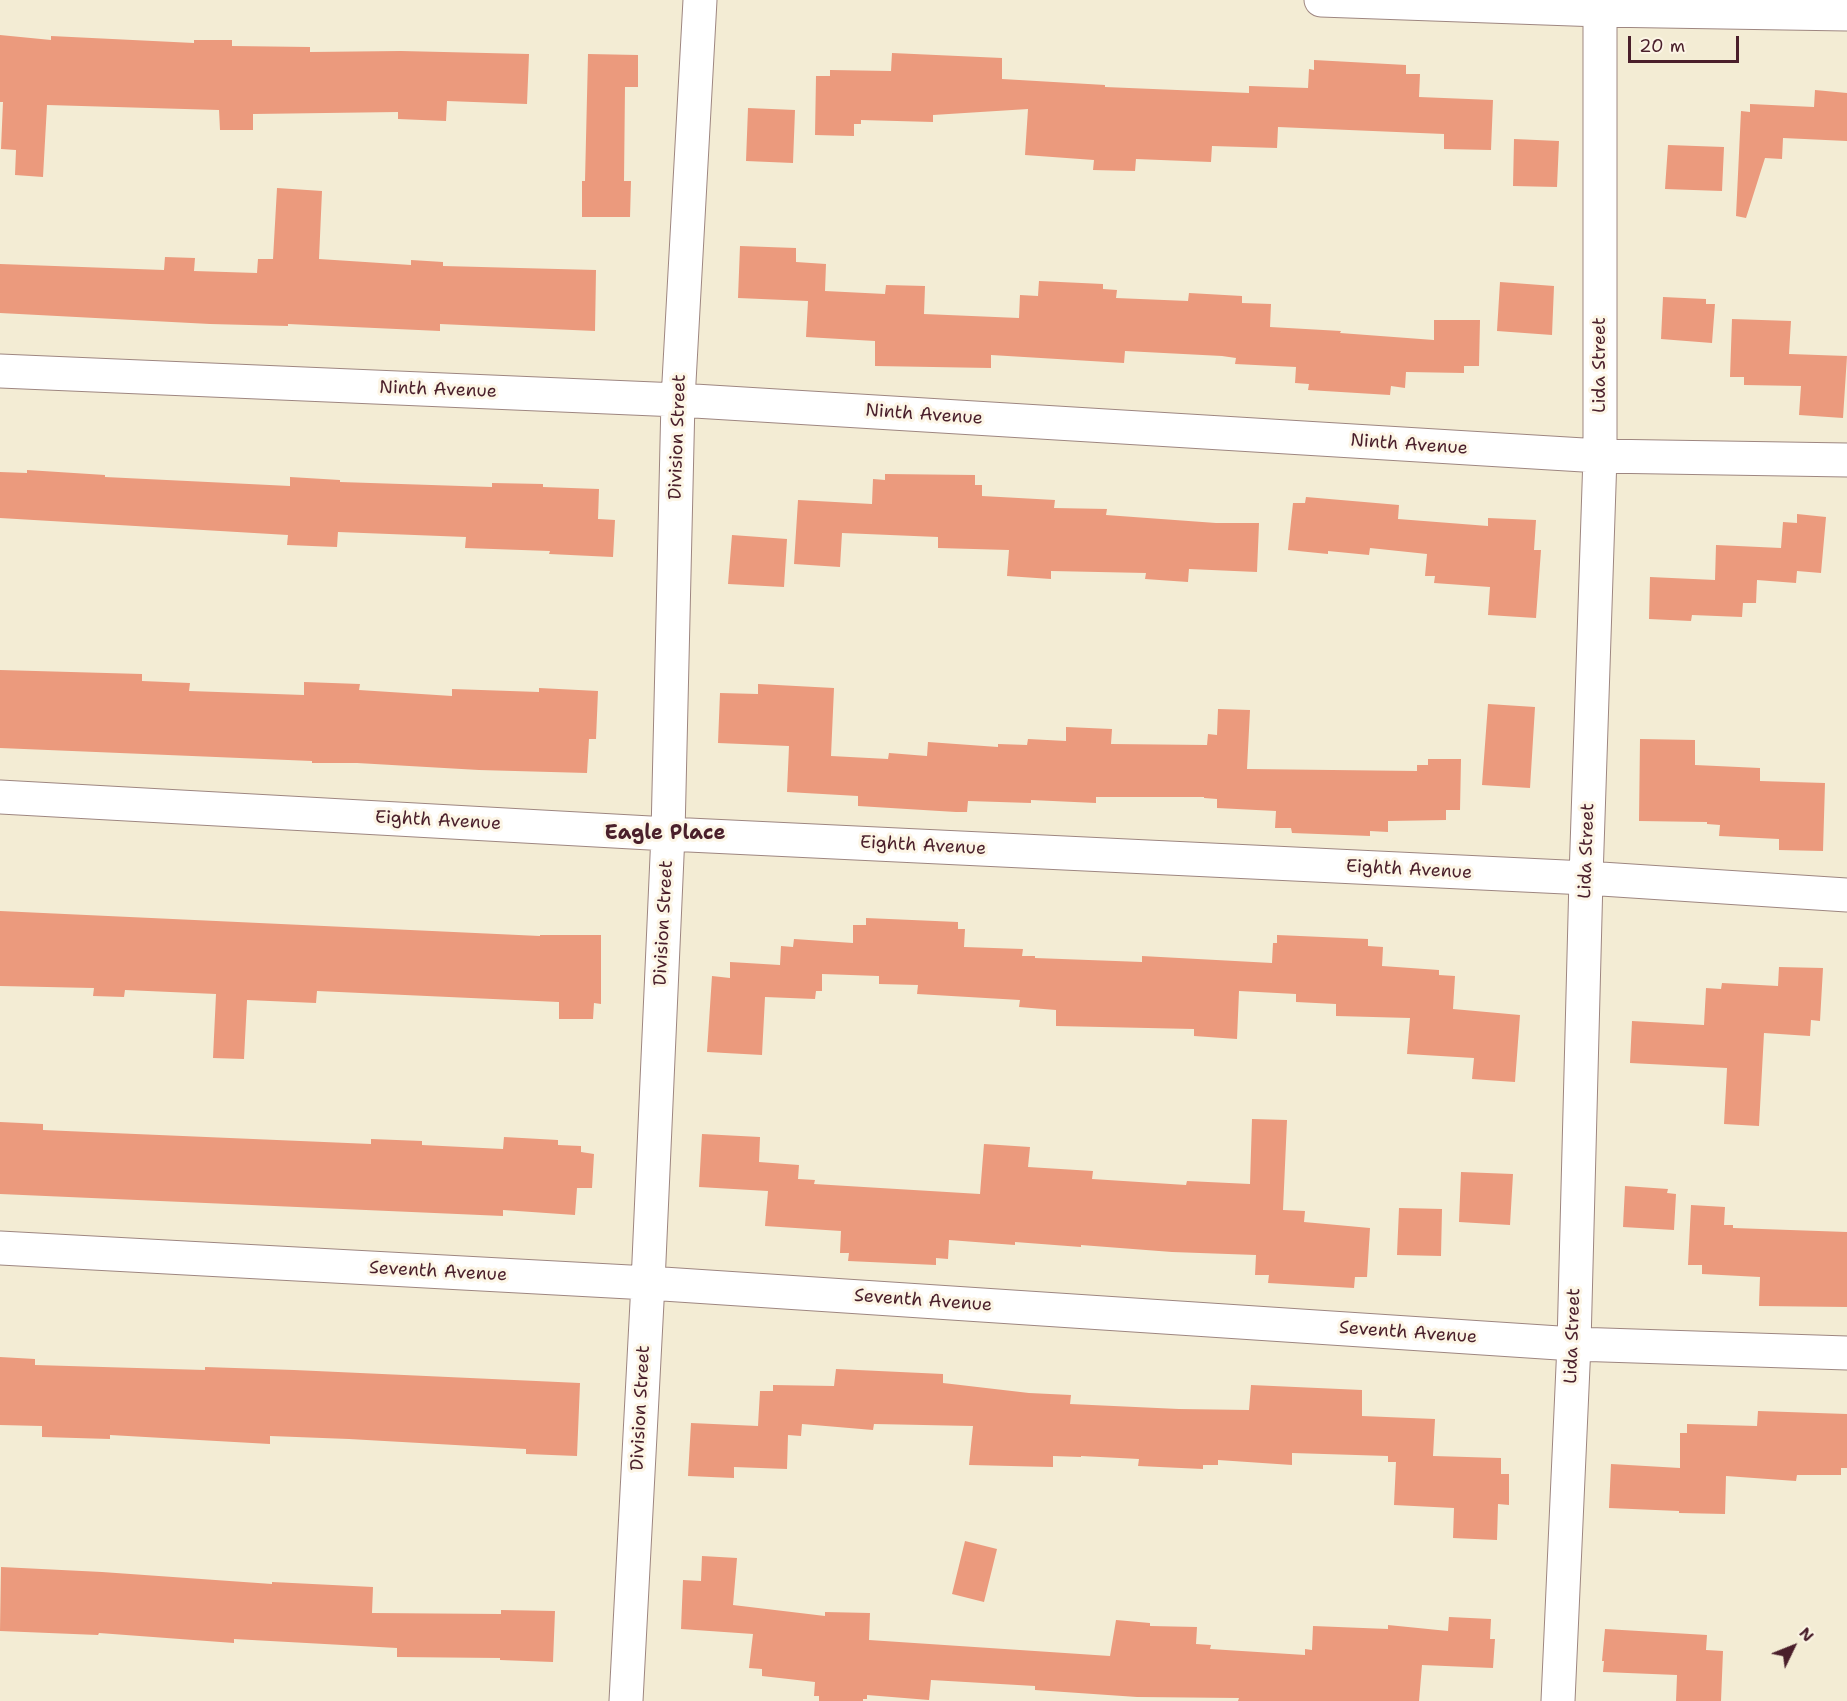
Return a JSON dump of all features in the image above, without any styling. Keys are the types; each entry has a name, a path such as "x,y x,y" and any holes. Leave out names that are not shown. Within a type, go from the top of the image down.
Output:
{"street":[{"name":"Division Street","path":"626,1701 668,834 678,400 700,0"},
{"path":"1321,0 1599,5 1847,14"},
{"name":"Lida Street","path":"1558,1701 1574,1344 1600,456 1599,5"},
{"name":"Ninth Avenue","path":"0,371 678,400 1600,456 1847,460"},
{"name":"Eighth Avenue","path":"0,797 668,834 1586,878 1847,895"},
{"name":"Seventh Avenue","path":"0,1248 648,1283 1574,1344 1847,1353"}],"building":[{"path":"0,35 51,40 51,36 194,43 194,40 232,40 232,46 310,47 310,52 401,51 529,54 527,104 447,101 446,121 398,119 398,112 253,114 253,130 220,130 219,110 47,105 43,177 15,175 16,150 1,149 3,102 0,102"},
{"path":"892,53 1002,58 1002,79 1105,85 1105,87 1249,93 1249,86 1308,88 1309,69 1314,70 1314,60 1406,65 1406,74 1420,74 1419,97 1493,100 1491,150 1444,149 1444,134 1278,127 1277,148 1212,146 1211,162 1136,159 1135,171 1093,170 1094,160 1025,155 1028,109 933,115 933,122 861,120 861,124 854,124 854,136 815,135 816,76 830,76 830,70 891,71"},
{"path":"588,54 638,55 638,87 625,87 624,181 631,181 630,217 582,217"},
{"path":"1815,90 1847,93 1847,141 1783,138 1782,159 1765,158 1746,218 1736,216 1741,111 1750,112 1750,104 1814,107"},
{"path":"748,108 795,110 793,163 746,161"},
{"path":"1514,139 1559,141 1557,187 1513,186"},
{"path":"1668,145 1724,147 1722,191 1665,189"},
{"path":"277,188 322,191 319,259 411,265 411,260 443,262 443,266 596,270 595,331 440,324 440,331 288,324 288,326 210,324 0,313 0,264 164,270 165,257 195,258 194,271 257,273 258,259 273,259"},
{"path":"740,246 796,248 796,262 826,264 825,291 885,294 886,285 925,286 924,314 1019,318 1020,295 1038,296 1039,281 1103,284 1103,289 1117,290 1116,298 1188,301 1189,293 1242,296 1242,303 1271,304 1270,327 1434,340 1434,320 1480,320 1479,366 1464,366 1464,373 1406,372 1405,388 1391,386 1390,395 1308,390 1309,384 1295,383 1296,367 1235,364 1236,358 1222,356 1125,351 1124,363 991,355 991,368 875,366 875,341 806,337 808,301 738,298"},
{"path":"1500,282 1554,286 1552,335 1497,331"},
{"path":"1663,297 1706,299 1706,304 1715,304 1712,343 1661,339"},
{"path":"1732,319 1791,321 1789,354 1847,356 1843,418 1799,415 1801,386 1744,385 1744,377 1730,377"},
{"path":"27,470 105,475 105,477 290,486 290,477 340,480 340,482 492,487 492,483 543,484 543,487 599,489 598,519 615,520 613,557 549,554 550,551 465,548 466,537 338,532 337,547 287,545 288,535 0,518 0,472 27,473"},
{"path":"885,474 975,475 975,485 982,485 982,496 1055,500 1054,508 1107,509 1106,515 1216,523 1259,523 1257,572 1189,569 1188,582 1145,579 1146,573 1051,571 1051,579 1007,576 1009,550 938,548 938,537 842,533 840,567 794,564 798,500 872,504 873,479 885,480"},
{"path":"1306,497 1399,505 1398,519 1488,526 1488,518 1536,520 1534,550 1541,550 1536,618 1488,615 1490,587 1434,583 1435,576 1425,576 1427,554 1370,548 1369,555 1288,550 1293,503 1305,503"},
{"path":"1797,514 1826,517 1821,573 1797,571 1796,583 1757,580 1756,603 1743,603 1742,617 1692,615 1691,621 1649,619 1650,577 1715,580 1716,545 1781,548 1783,522 1797,523"},
{"path":"732,535 787,539 784,587 728,584"},
{"path":"0,670 142,674 142,681 190,683 189,691 304,695 304,682 360,684 359,690 452,696 452,689 539,692 539,688 598,691 596,739 589,739 587,773 0,748"},
{"path":"758,684 834,688 831,756 888,759 889,753 927,756 928,742 998,747 998,744 1027,745 1028,739 1066,741 1066,727 1112,729 1111,744 1207,745 1208,734 1217,735 1218,709 1250,710 1247,769 1417,771 1417,765 1428,765 1428,759 1461,759 1460,810 1446,810 1446,820 1388,821 1388,832 1370,831 1370,836 1292,833 1291,828 1275,828 1276,811 1217,808 1217,799 1204,797 1096,797 1096,803 1031,800 1031,803 968,801 967,812 858,806 858,796 787,792 789,746 718,743 720,693 758,694"},
{"path":"1488,704 1535,707 1530,788 1482,785"},
{"path":"1640,739 1695,740 1695,765 1760,768 1760,781 1825,783 1823,851 1779,850 1779,839 1719,836 1720,825 1707,824 1707,822 1639,821"},
{"path":"0,911 540,936 601,935 601,1004 594,1003 593,1019 559,1019 559,1002 317,991 316,1003 247,1000 244,1059 213,1058 216,994 125,990 124,997 93,996 94,988 0,986"},
{"path":"866,918 958,922 958,929 965,929 964,947 1023,949 1022,956 1035,956 1035,958 1142,962 1142,956 1272,963 1273,943 1277,943 1277,935 1368,939 1368,946 1383,947 1382,966 1439,970 1439,975 1455,976 1453,1009 1520,1015 1515,1082 1472,1079 1474,1058 1407,1054 1410,1018 1336,1016 1336,1004 1296,1002 1296,994 1239,991 1237,1039 1194,1036 1194,1029 1056,1026 1056,1010 1019,1007 1020,1000 917,994 918,985 879,984 879,976 822,974 822,991 816,991 815,999 765,997 762,1055 707,1052 712,976 730,978 730,962 780,965 781,946 793,947 794,939 853,943 853,925 866,925"},
{"path":"1779,967 1823,968 1820,1021 1811,1020 1810,1036 1764,1033 1759,1126 1724,1124 1727,1068 1630,1063 1632,1021 1704,1025 1706,988 1721,989 1722,983 1778,986"},
{"path":"1252,1119 1287,1120 1283,1210 1305,1211 1304,1222 1370,1228 1367,1277 1355,1277 1354,1288 1268,1283 1269,1275 1255,1275 1256,1255 1081,1245 1081,1247 1015,1242 1015,1245 949,1240 948,1259 936,1258 936,1265 848,1261 849,1253 840,1253 841,1231 765,1226 768,1191 699,1187 702,1134 760,1137 759,1162 799,1165 798,1179 815,1180 814,1184 980,1194 984,1144 1030,1147 1028,1167 1093,1171 1092,1179 1186,1185 1187,1181 1250,1184"},
{"path":"0,1122 43,1124 43,1130 371,1144 371,1139 422,1141 422,1145 503,1149 504,1137 558,1140 558,1145 581,1146 581,1152 594,1154 592,1188 577,1188 575,1215 503,1210 503,1216 0,1194"},
{"path":"1461,1172 1513,1174 1510,1225 1459,1222"},
{"path":"1625,1186 1668,1189 1667,1193 1676,1194 1674,1230 1623,1227"},
{"path":"1691,1205 1725,1207 1724,1225 1733,1225 1733,1228 1847,1232 1847,1307 1759,1306 1760,1277 1702,1274 1702,1265 1688,1265"},
{"path":"1399,1208 1442,1209 1441,1256 1397,1255"},
{"path":"0,1357 35,1359 35,1365 205,1370 205,1367 580,1383 577,1456 526,1454 526,1449 270,1436 270,1444 110,1435 110,1439 42,1437 42,1426 0,1425"},
{"path":"836,1369 943,1374 943,1383 1029,1393 1071,1395 1070,1404 1179,1409 1249,1410 1251,1385 1362,1390 1362,1416 1435,1419 1433,1456 1501,1458 1501,1474 1509,1474 1509,1505 1498,1504 1497,1540 1453,1538 1454,1508 1394,1505 1396,1462 1388,1462 1388,1456 1292,1453 1292,1465 1218,1460 1218,1465 1203,1465 1203,1469 1138,1466 1139,1459 1081,1456 1053,1456 1053,1467 969,1465 973,1426 874,1424 873,1430 802,1424 801,1436 788,1435 787,1469 734,1467 734,1478 688,1476 691,1423 758,1426 760,1391 773,1391 773,1385 834,1386"},
{"path":"1758,1411 1847,1414 1847,1468 1841,1468 1841,1475 1797,1475 1796,1481 1726,1476 1725,1514 1609,1508 1611,1464 1680,1468 1680,1433 1687,1433 1687,1424 1757,1426"},
{"path":"965,1541 997,1549 984,1602 952,1594"},
{"path":"702,1556 737,1558 733,1605 825,1616 825,1612 870,1613 869,1640 1110,1656 1116,1620 1150,1623 1150,1626 1197,1627 1196,1644 1211,1645 1210,1649 1305,1655 1305,1649 1312,1650 1313,1626 1388,1629 1388,1625 1448,1631 1449,1617 1491,1619 1490,1639 1495,1639 1493,1668 1422,1665 1419,1701 1238,1701 1239,1698 1137,1697 1035,1690 1035,1686 931,1680 929,1700 867,1695 867,1699 863,1701 819,1701 819,1696 814,1696 815,1682 762,1676 762,1669 749,1668 753,1634 681,1629 683,1580 701,1581"},
{"path":"1,1567 272,1584 272,1582 373,1587 372,1613 501,1614 501,1610 555,1611 553,1662 500,1660 500,1658 397,1657 397,1648 234,1639 234,1643 99,1633 98,1635 0,1631"},
{"path":"1605,1629 1707,1635 1706,1650 1723,1651 1721,1701 1676,1701 1677,1675 1603,1672"}],"district":[{"name":"Eagle Place","path":"665,834"}]}
